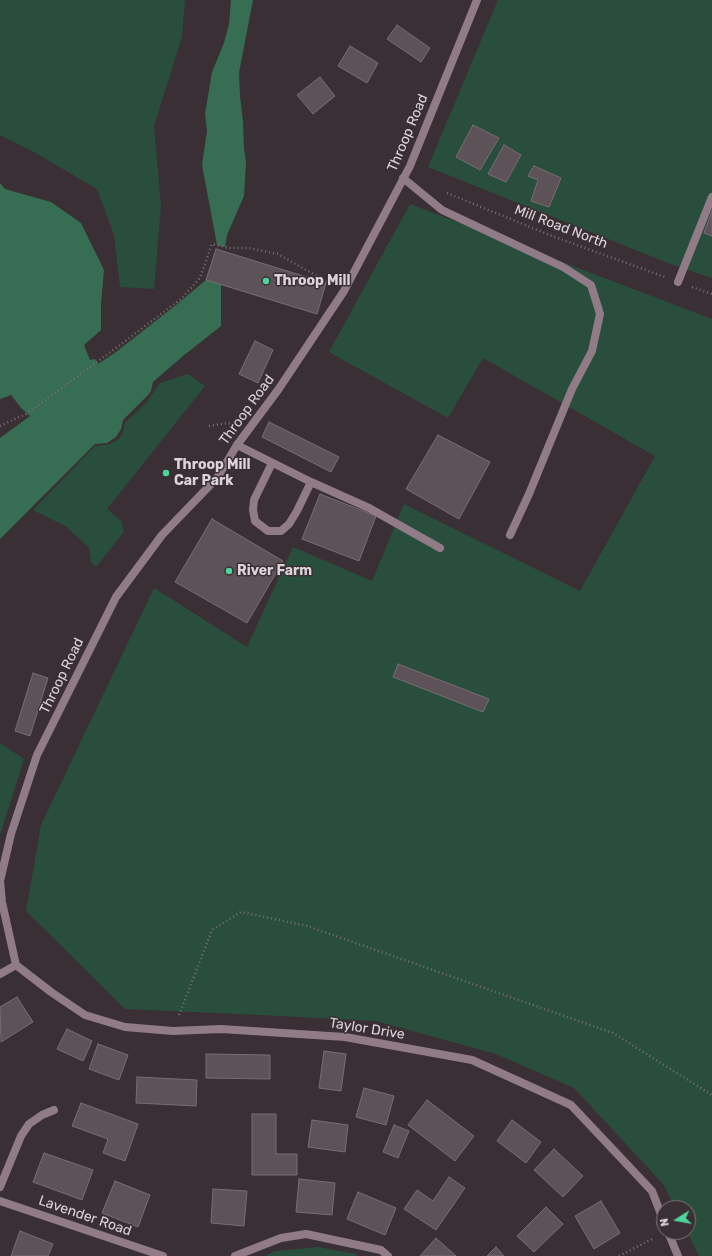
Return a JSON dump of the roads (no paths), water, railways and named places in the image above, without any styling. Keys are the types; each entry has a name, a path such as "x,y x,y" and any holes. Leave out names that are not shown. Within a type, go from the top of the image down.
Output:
{"street":[{"name":"Throop Road","path":"16,965 2,902 0,881 11,834 37,756 116,597 162,535 216,478 237,445 278,390 344,291 410,166 477,0"},
{"path":"404,178 442,210 563,267 591,285 600,314 592,351 572,389 529,494 510,535"},
{"path":"678,282 712,197"},
{"path":"237,445 311,482 369,508 440,548"},
{"path":"272,463 254,500 252,510 255,522 268,531 281,531 289,524 311,482"},
{"path":"0,974 16,965"},
{"name":"Taylor Drive","path":"16,965 51,992 85,1015 125,1027 173,1031 221,1029 345,1037 472,1060 571,1105 652,1191 656,1201"},
{"path":"0,1187 21,1136 29,1124 54,1110"},
{"name":"Lavender Road","path":"0,1201 162,1256"},
{"path":"235,1256 281,1238 306,1234 381,1250 388,1256"},
{"path":"671,1240 678,1256"}],"place":[{"name":"Throop Mill","path":"266,281"},
{"name":"Throop Mill Car Park","path":"166,473"},
{"name":"River Farm","path":"229,571"}]}
